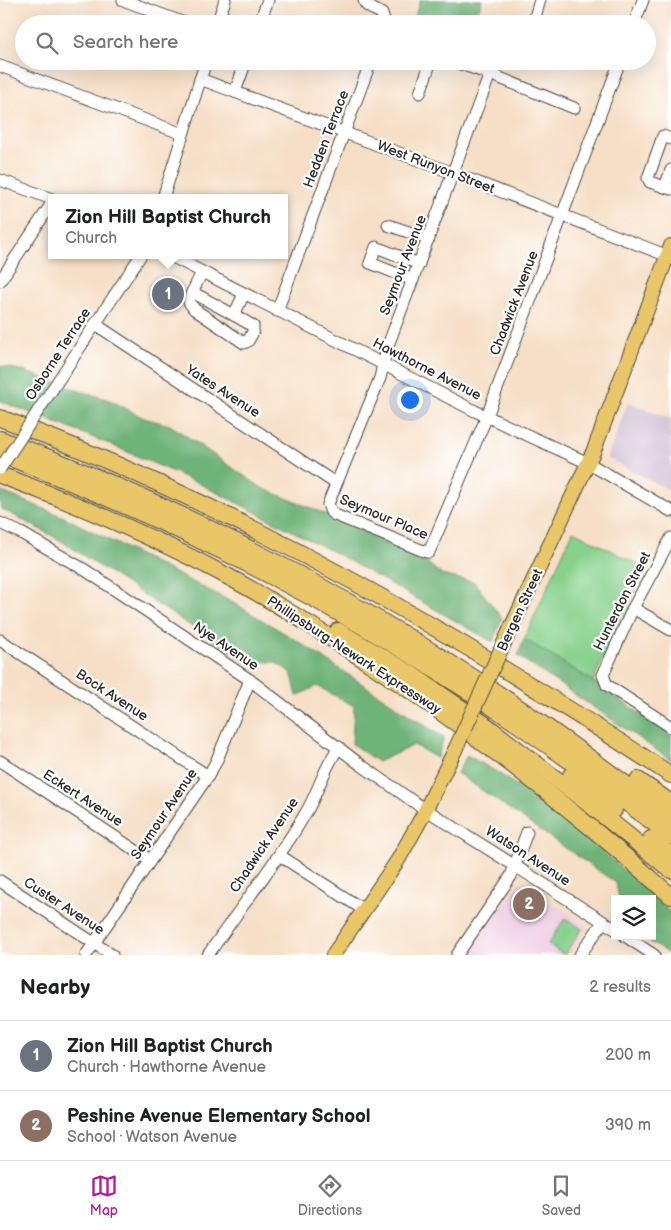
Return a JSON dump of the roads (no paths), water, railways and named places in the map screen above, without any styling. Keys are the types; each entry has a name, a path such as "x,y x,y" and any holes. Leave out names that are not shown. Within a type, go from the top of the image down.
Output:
{"highway":[{"path":"0,418 101,458 210,507 339,573 553,698 671,775"},
{"path":"0,439 100,479 225,536 339,596 563,730 671,803"},
{"name":"Phillipsburg-Newark Expressway","path":"0,454 119,503 236,558 329,607 469,691 568,760 671,836"},
{"name":"Phillipsburg-Newark Expressway","path":"0,475 79,506 174,549 226,575 302,619 390,676 489,747 572,811 671,896"},
{"path":"302,619 342,632 461,707 547,771 671,870"},
{"path":"468,648 671,788"},
{"path":"456,666 551,730 671,818"},
{"path":"469,691 517,734 671,855"}],"main road":[{"name":"Bergen Street","path":"332,955 398,860 455,750 588,464 670,253"}],"street":[{"path":"123,0 163,15"},
{"path":"220,15 225,0"},
{"path":"262,15 268,0"},
{"path":"364,0 368,7 382,15"},
{"path":"536,15 540,0"},
{"path":"637,15 643,0"},
{"path":"0,66 183,134"},
{"path":"164,194 203,70"},
{"path":"235,92 243,70"},
{"name":"Hedden Terrace","path":"277,311 368,70"},
{"path":"420,93 428,70"},
{"path":"478,70 574,108"},
{"name":"Seymour Avenue","path":"328,508 328,500 380,378 387,348 493,70"},
{"name":"Chadwick Avenue","path":"429,552 487,416 617,70"},
{"name":"West Runyon Street","path":"200,79 453,173 562,216 670,253"},
{"path":"671,139 663,136 648,178 650,182 668,188 671,170"},
{"path":"0,180 48,199"},
{"path":"0,281 48,207"},
{"path":"388,225 429,239"},
{"path":"413,280 370,263 376,247 419,264"},
{"name":"Osborne Terrace","path":"0,469 138,259"},
{"name":"Hawthorne Avenue","path":"177,259 487,416 588,464 671,511"},
{"path":"192,292 253,326 253,332 248,341 244,343 194,309 189,302 192,292 202,272"},
{"path":"234,315 244,294"},
{"name":"Yates Avenue","path":"97,320 337,480"},
{"name":"Seymour Place","path":"328,508 335,515 421,551 429,552"},
{"name":"Nye Avenue","path":"0,524 84,570 250,680 362,765 426,809"},
{"name":"Hunterdon Street","path":"671,538 634,608 604,670 603,678 608,685 671,727"},
{"path":"634,608 671,630"},
{"name":"Bock Avenue","path":"0,640 208,776"},
{"name":"Seymour Avenue","path":"86,955 208,776 216,762 250,680"},
{"name":"Chadwick Avenue","path":"208,955 279,856 308,808 333,756 339,748"},
{"name":"Eckert Avenue","path":"0,761 150,860"},
{"name":"Watson Avenue","path":"426,809 611,927"},
{"path":"457,955 512,876 527,832"},
{"path":"279,856 364,910"},
{"name":"Custer Avenue","path":"0,881 112,955"},
{"path":"580,955 603,922"},
{"path":"631,940 654,955"}],"place":[{"name":"Zion Hill Baptist Church","path":"168,294"},
{"name":"Peshine Avenue Elementary School","path":"529,904"}]}
